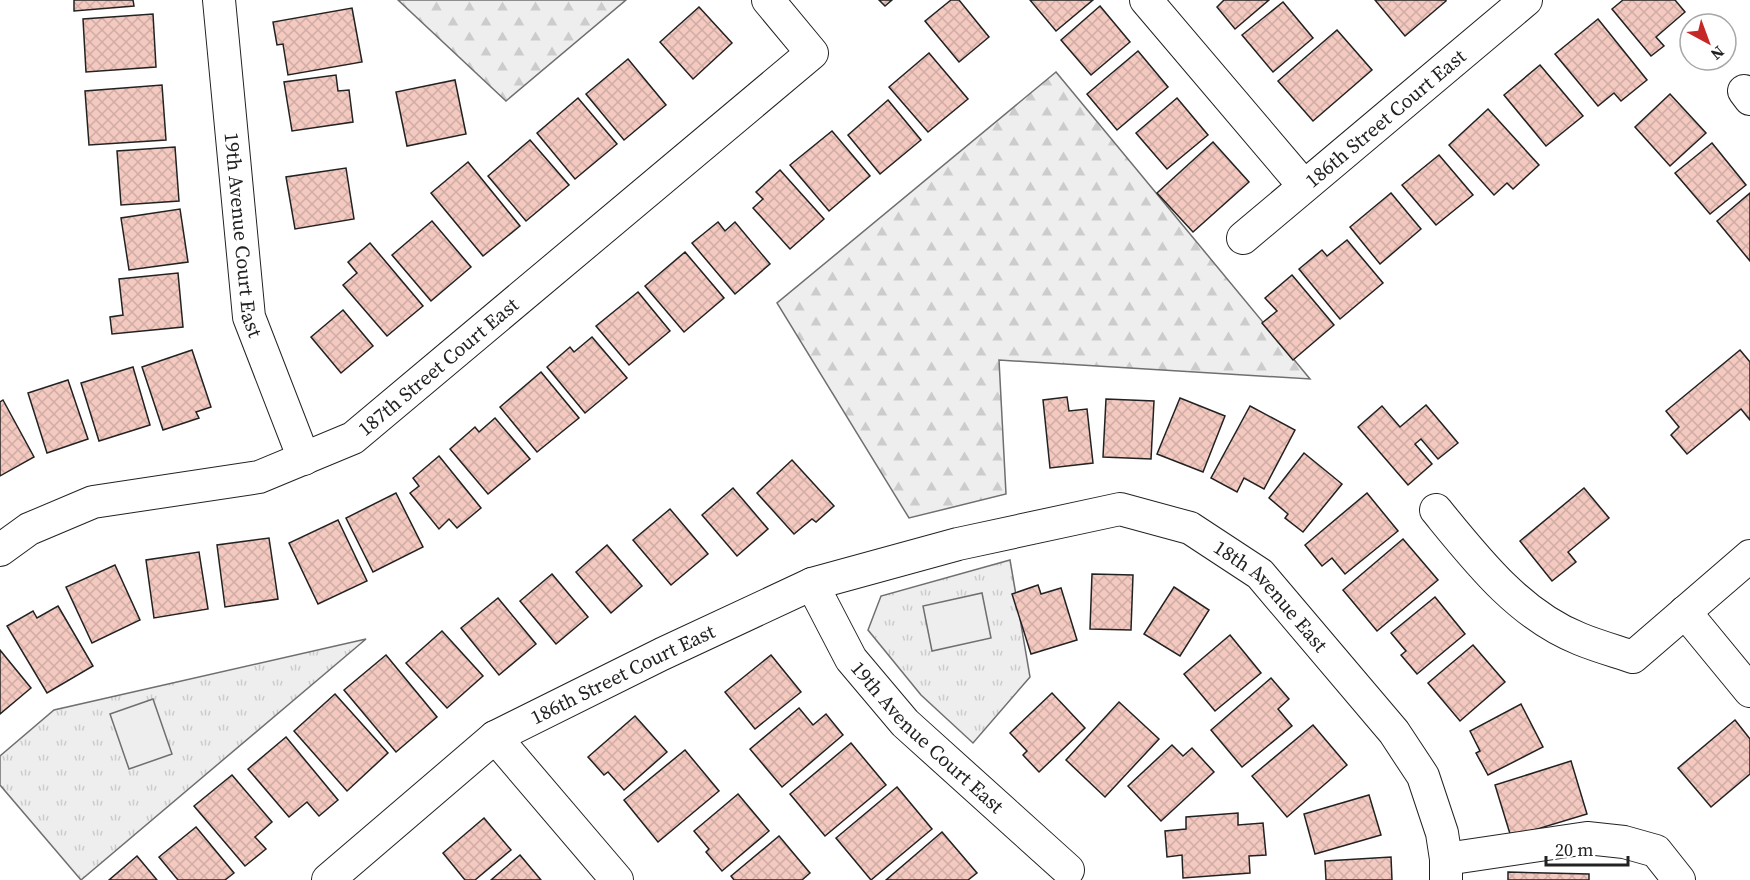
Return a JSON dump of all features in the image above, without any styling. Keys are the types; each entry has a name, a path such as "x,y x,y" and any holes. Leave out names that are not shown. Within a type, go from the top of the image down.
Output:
{"street":[{"name":"19th Avenue Court East","path":"219,0 249,317 304,459"},
{"name":"187th Street Court East","path":"0,550 28,529 93,502 259,477 353,438 812,53 768,0"},
{"path":"1146,0 1304,186"},
{"name":"186th Street Court East","path":"1243,238 1511,5"},
{"name":"18th Avenue East","path":"958,544 1120,508 1190,528 1260,574 1394,732 1423,776 1442,833 1446,870"},
{"path":"1436,510 1470,552 1517,600 1552,625 1578,639 1633,657 1750,556"},
{"name":"186th Street Court East","path":"328,880 495,737 662,654 812,584 958,544"},
{"name":"19th Avenue Court East","path":"812,584 851,659 905,723 1068,870"},
{"path":"1685,612 1750,691"},
{"path":"495,737 617,880"},
{"path":"1446,870 1587,838 1624,842 1656,851 1679,880"}],"green space":[{"path":"398,0 626,0 506,101"},
{"path":"1056,72 1310,379 999,360 1006,494 909,518 777,303"},
{"path":"1010,560 1030,677 973,743 921,695 868,630 881,596"},
{"path":"982,593 991,638 932,651 923,606"},
{"path":"366,639 81,880 0,785 0,756 54,710"},
{"path":"153,699 172,754 129,769 110,714"}],"building":[{"path":"74,0 133,0 134,6 74,11"},
{"path":"879,0 892,0 885,6"},
{"path":"951,0 959,0 989,37 959,62 925,21"},
{"path":"1030,0 1093,0 1056,31"},
{"path":"1224,0 1269,0 1235,29 1217,7"},
{"path":"1375,0 1446,0 1446,1 1405,36"},
{"path":"1623,0 1675,0 1685,12 1678,12 1678,18 1656,37 1664,46 1651,56 1612,9"},
{"path":"1283,2 1313,38 1273,72 1242,35"},
{"path":"1100,6 1130,42 1091,75 1061,40"},
{"path":"699,7 732,43 693,79 660,42"},
{"path":"352,8 362,62 288,75 283,44 277,45 273,22"},
{"path":"153,14 156,67 86,72 83,19"},
{"path":"1598,19 1647,80 1621,101 1614,93 1598,106 1555,54"},
{"path":"1337,30 1372,70 1313,121 1278,81"},
{"path":"1138,51 1168,87 1117,130 1087,94"},
{"path":"929,53 968,99 928,132 889,87"},
{"path":"628,59 666,105 624,140 586,94"},
{"path":"1540,65 1583,116 1546,146 1504,95"},
{"path":"336,75 338,91 349,90 353,122 292,131 284,82"},
{"path":"455,80 466,134 407,146 396,92"},
{"path":"162,85 166,140 89,145 85,91"},
{"path":"1670,94 1706,133 1670,166 1635,127"},
{"path":"578,98 617,144 575,179 537,133"},
{"path":"1177,98 1208,135 1167,169 1136,133"},
{"path":"888,100 921,140 880,174 848,135"},
{"path":"1488,109 1539,165 1513,189 1507,183 1494,195 1449,145"},
{"path":"832,131 870,176 829,211 790,165"},
{"path":"530,140 569,185 526,221 488,176"},
{"path":"1213,142 1249,182 1193,232 1157,193"},
{"path":"1712,143 1746,185 1710,214 1675,173"},
{"path":"175,147 179,201 121,205 117,151"},
{"path":"1439,155 1473,195 1436,225 1402,185"},
{"path":"468,162 520,226 483,256 431,193"},
{"path":"346,168 354,219 295,229 286,177"},
{"path":"780,170 824,219 790,249 753,208 763,199 756,192"},
{"path":"1391,193 1421,229 1380,264 1350,227"},
{"path":"1750,193 1750,261 1717,221"},
{"path":"180,209 188,262 129,270 121,218"},
{"path":"432,221 471,267 431,301 392,255"},
{"path":"718,222 725,231 735,222 770,264 735,294 692,243"},
{"path":"1347,240 1383,283 1340,319 1299,269 1322,250 1327,256"},
{"path":"370,243 423,306 387,336 343,285 357,273 348,262"},
{"path":"685,252 724,298 684,332 645,286"},
{"path":"178,273 183,327 112,334 110,317 123,315 119,279"},
{"path":"1292,275 1334,325 1293,360 1262,323 1277,311 1265,298"},
{"path":"638,292 670,331 629,365 596,326"},
{"path":"343,310 373,346 341,373 311,337"},
{"path":"592,337 627,378 585,413 547,367 570,347 574,352"},
{"path":"192,350 211,407 196,412 199,418 163,430 142,367"},
{"path":"1740,350 1750,362 1750,420 1741,409 1687,454 1671,435 1679,427 1666,411"},
{"path":"133,367 150,425 99,441 81,383"},
{"path":"541,372 579,418 537,452 500,407"},
{"path":"68,380 88,439 47,453 28,393"},
{"path":"1067,397 1069,411 1087,409 1093,463 1050,468 1043,400"},
{"path":"1180,398 1225,416 1203,472 1157,454"},
{"path":"1106,399 1154,401 1151,459 1103,457"},
{"path":"3,400 34,457 0,476 0,402"},
{"path":"1426,405 1458,443 1438,459 1421,439 1415,444 1432,464 1408,485 1358,427 1382,406 1400,427"},
{"path":"1250,406 1295,430 1264,489 1244,478 1237,492 1211,478"},
{"path":"495,418 530,459 488,494 450,449 475,427 479,432"},
{"path":"1304,453 1342,484 1303,532 1285,518 1288,514 1269,498"},
{"path":"439,456 481,508 457,528 449,519 439,529 410,493 419,486 413,478"},
{"path":"792,460 834,506 816,522 812,519 794,534 757,493"},
{"path":"733,488 768,529 737,556 702,515"},
{"path":"1584,488 1609,518 1568,552 1576,562 1552,581 1520,541"},
{"path":"396,493 423,547 373,572 346,518"},
{"path":"1367,493 1398,531 1345,574 1332,558 1322,566 1305,545"},
{"path":"670,509 708,554 671,585 633,540"},
{"path":"338,520 367,581 318,604 289,543"},
{"path":"269,538 278,599 225,607 217,545"},
{"path":"1403,539 1438,580 1377,631 1343,590"},
{"path":"607,545 642,586 611,613 576,572"},
{"path":"199,552 208,609 154,618 146,560"},
{"path":"115,565 140,620 92,643 66,587"},
{"path":"552,574 588,617 556,644 520,601"},
{"path":"1092,574 1133,575 1131,630 1090,629"},
{"path":"1038,585 1041,594 1061,588 1077,640 1031,654 1012,594"},
{"path":"1174,587 1209,610 1180,656 1144,634"},
{"path":"1435,597 1465,634 1417,674 1401,655 1406,651 1391,633"},
{"path":"498,598 536,644 499,675 461,628"},
{"path":"58,606 93,666 47,693 7,626 33,611 37,618"},
{"path":"442,631 483,676 447,708 406,663"},
{"path":"1230,635 1261,673 1215,711 1184,674"},
{"path":"1473,645 1505,682 1460,721 1428,683"},
{"path":"0,650 31,688 0,714"},
{"path":"386,655 437,717 396,752 344,690"},
{"path":"771,655 801,692 755,729 725,692"},
{"path":"1271,678 1289,699 1278,709 1292,726 1242,767 1211,730"},
{"path":"1052,693 1085,728 1039,772 1023,755 1027,751 1010,733"},
{"path":"335,694 388,753 347,791 294,731"},
{"path":"1119,702 1159,739 1105,797 1066,760"},
{"path":"1521,704 1543,747 1488,775 1476,753 1480,751 1470,731"},
{"path":"799,708 813,725 826,714 843,735 782,787 750,749"},
{"path":"635,716 667,752 624,790 608,772 604,775 588,757"},
{"path":"1735,720 1750,739 1750,774 1711,807 1678,768"},
{"path":"1313,725 1347,765 1287,817 1252,776"},
{"path":"286,737 338,800 319,816 307,802 289,817 248,769"},
{"path":"851,743 886,785 825,836 790,794"},
{"path":"1172,745 1183,756 1192,748 1214,772 1161,821 1128,786"},
{"path":"685,750 719,791 658,842 624,800"},
{"path":"1571,761 1587,814 1511,837 1495,785"},
{"path":"232,775 272,822 255,837 266,849 245,866 194,806"},
{"path":"897,787 932,829 871,880 836,838"},
{"path":"738,794 769,831 722,871 706,852 709,849 694,831"},
{"path":"1369,795 1381,835 1315,854 1304,814"},
{"path":"1238,813 1238,825 1263,823 1266,855 1249,856 1250,873 1183,878 1182,855 1167,857 1165,831 1186,829 1186,817"},
{"path":"484,818 511,850 475,880 465,880 443,853"},
{"path":"196,827 234,873 225,880 178,880 159,857"},
{"path":"942,832 977,873 968,880 886,880"},
{"path":"779,836 810,873 802,880 734,880 731,876"},
{"path":"520,855 541,880 491,880"},
{"path":"137,856 157,880 109,880"},
{"path":"1391,857 1392,880 1326,880 1325,861"},
{"path":"1508,872 1589,874 1589,880 1508,880"}]}
